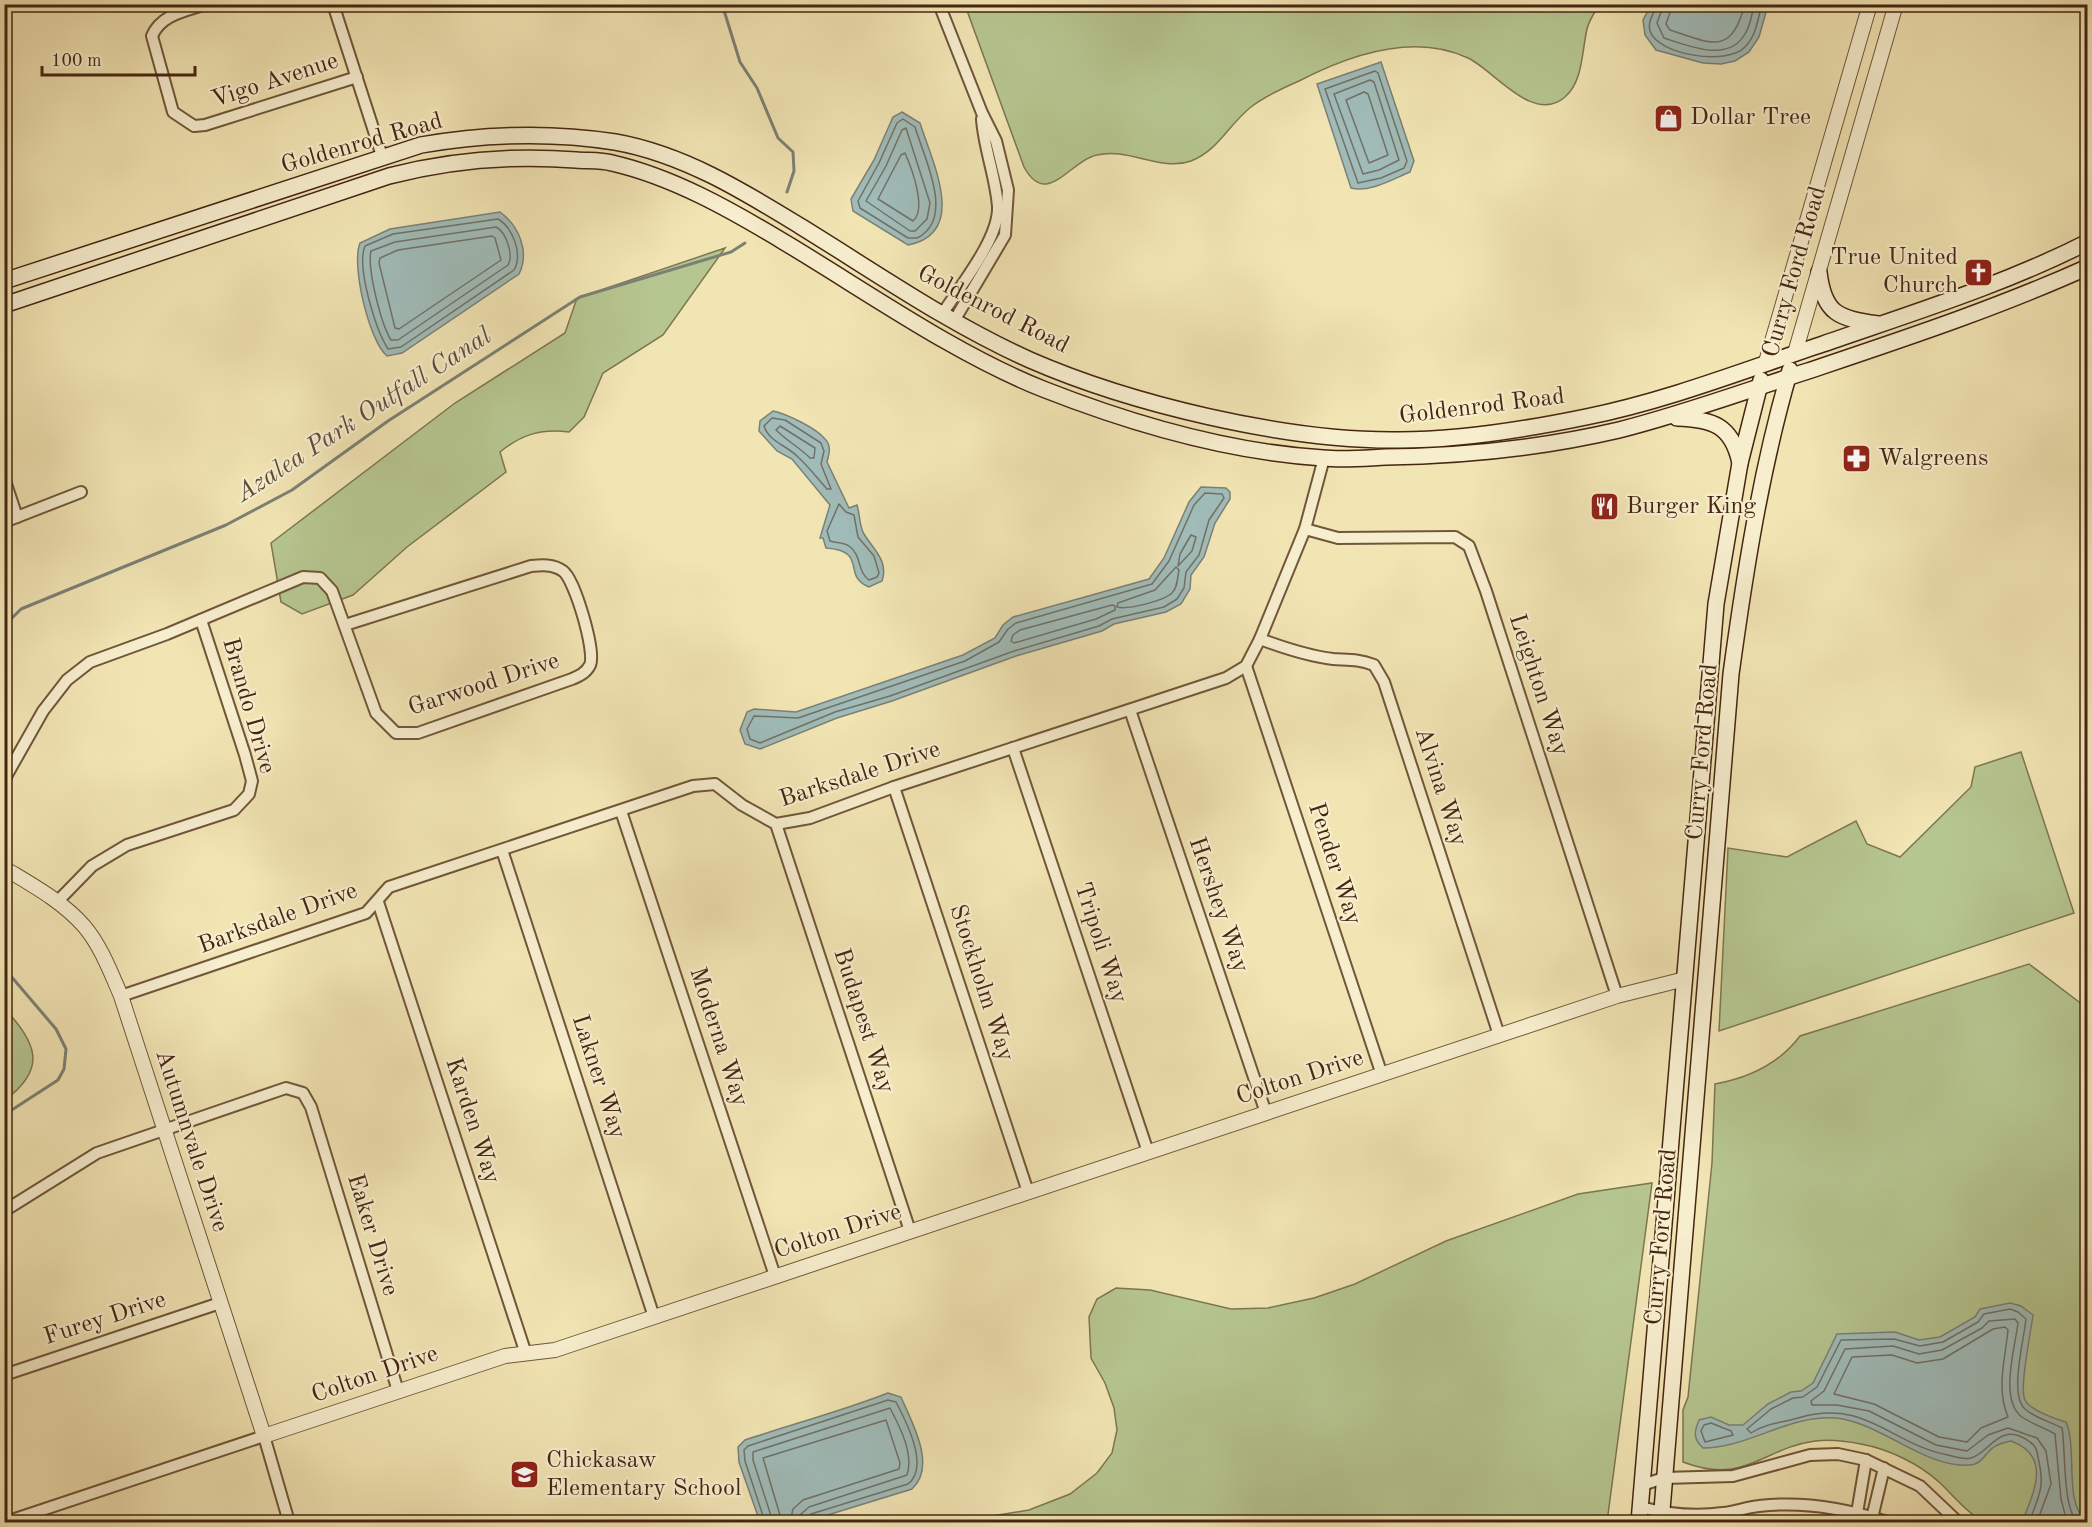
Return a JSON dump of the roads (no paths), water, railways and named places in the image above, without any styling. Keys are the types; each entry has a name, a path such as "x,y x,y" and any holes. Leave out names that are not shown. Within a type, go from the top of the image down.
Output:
{"main road":[{"name":"Goldenrod Road","path":"4,281 382,156 451,140 530,134 619,143 682,163 735,186 948,317 1029,359 1110,388 1204,415 1301,432 1391,441 1465,437 1589,417 1881,324 2019,274 2088,242"},
{"path":"591,161 595,153 655,154"},
{"name":"Goldenrod Road","path":"4,305 420,168 464,160 525,157 611,162 676,185 728,209 930,332 1040,388 1147,424 1239,448 1324,458 1447,456 1497,452 1570,441 1665,418 1949,324 2088,267"},
{"path":"111,269 125,251 163,238 171,226"},
{"path":"1949,324 1972,308 2088,258"},
{"path":"1819,272 1826,303 1839,316 1881,324"},
{"path":"890,306 904,308 930,321 948,317"},
{"path":"930,332 996,343"},
{"name":"Curry Ford Road","path":"1661,1518 1737,632 1765,475 1795,353"},
{"name":"Curry Ford Road","path":"1640,1515 1716,604 1740,463 1766,362"},
{"path":"1665,418 1702,419 1719,425 1737,449 1740,463"},
{"path":"1239,448 1286,445 1295,442 1301,432"},
{"path":"1324,458 1336,448 1367,446 1391,441"},
{"path":"1703,752 1708,776 1694,955 1697,961 1707,966"},
{"path":"1684,979 1692,991 1695,1005 1679,1204 1685,1229"}],"street":[{"name":"Vigo Avenue","path":"206,4 168,17 156,26 152,36 173,112 194,126 206,125 357,77"},
{"path":"333,4 382,156"},
{"path":"939,4 982,113 996,141 1008,190 1005,236 948,317"},
{"name":"Curry Ford Road","path":"1766,362 1870,4"},
{"name":"Curry Ford Road","path":"1795,353 1894,5"},
{"path":"1246,666 1260,639 1305,529 1324,458"},
{"path":"4,478 17,516"},
{"path":"4,522 81,492"},
{"name":"Leighton Way","path":"1305,529 1338,538 1455,537 1469,546 1486,591 1617,996"},
{"name":"Garwood Drive","path":"4,780 43,711 67,680 90,662 201,620 303,577 320,578 332,591 375,713 396,734 418,733 572,679 584,674 591,663 591,646 572,583 564,572 548,565 531,566 345,626"},
{"name":"Brando Drive","path":"57,902 92,866 127,845 234,810 249,794 252,781 245,755 201,620"},
{"name":"Alvina Way","path":"1260,639 1291,650 1334,659 1356,658 1374,665 1384,682 1499,1035"},
{"name":"Barksdale Drive","path":"121,996 366,914 389,887 693,786 715,784 742,805 776,824 810,818 894,787 1226,678 1246,666"},
{"name":"Pender Way","path":"1246,666 1382,1075"},
{"name":"Hershey Way","path":"1130,710 1266,1113"},
{"name":"Tripoli Way","path":"1013,748 1148,1152"},
{"name":"Stockholm Way","path":"894,787 1028,1192"},
{"name":"Moderna Way","path":"621,811 775,1276"},
{"name":"Budapest Way","path":"776,824 910,1232"},
{"name":"Lakner Way","path":"502,850 654,1317"},
{"name":"Autumnvale Drive","path":"4,868 57,902 84,926 104,958 121,996 275,1468 289,1522"},
{"name":"Karden Way","path":"378,902 526,1354"},
{"name":"Colton Drive","path":"6,1522 505,1356 555,1350 1617,996 1684,979"},
{"name":"Eaker Drive","path":"163,1129 286,1088 303,1093 311,1107 398,1391"},
{"path":"4,1211 97,1153 163,1129"},
{"name":"Furey Drive","path":"4,1375 220,1303"},
{"name":"Autumnvale Drive","path":"275,1468 274,1453 279,1432"},
{"path":"1642,1485 1665,1478 1733,1476 1810,1455 1838,1454 1866,1460 1920,1486 1958,1522"},
{"path":"1857,1513 1866,1460"},
{"path":"1872,1518 1884,1468"},
{"path":"1640,1515 1661,1518 1723,1513 1758,1506 1822,1505 1887,1522"}],"water":[{"path":"1651,4 1768,5 1759,37 1749,52 1735,61 1721,64 1703,63 1656,50 1645,35 1643,20"},
{"path":"1381,62 1414,161 1410,172 1389,181 1365,189 1351,188 1317,84"},
{"path":"902,112 920,123 938,176 942,211 937,226 927,238 908,245 853,211 851,199 874,160 893,117"},
{"path":"500,212 513,224 521,240 523,257 519,274 402,353 387,356 374,335 363,302 358,268 360,243 390,229"},
{"path":"773,411 808,426 829,444 827,462 849,508 857,505 862,531 882,561 884,574 882,581 869,587 857,577 847,554 826,548 823,538 820,538 830,505 792,459 777,451 759,431 760,421"},
{"path":"1201,487 1226,488 1230,492 1230,499 1215,523 1204,557 1191,575 1190,589 1181,604 1166,612 1114,624 1102,631 1016,656 892,701 837,718 760,749 745,744 740,730 747,712 754,709 796,712 963,655 995,638 1003,625 1013,617 1149,579 1164,558 1189,502"},
{"path":"2010,1303 2021,1306 2033,1315 2024,1372 2025,1400 2037,1411 2066,1422 2071,1447 2075,1502 2087,1522 2022,1522 2035,1487 2036,1465 2032,1456 2024,1448 2011,1441 1996,1446 1980,1461 1969,1465 1936,1460 1870,1428 1836,1418 1802,1421 1720,1447 1703,1448 1696,1438 1695,1432 1699,1420 1711,1417 1729,1425 1743,1425 1768,1404 1791,1392 1801,1391 1813,1383 1837,1334 1895,1332 1919,1340 1940,1337 1975,1317 1980,1309"},
{"path":"888,1393 901,1397 920,1444 922,1469 919,1480 912,1489 805,1522 760,1522 739,1462 738,1447 745,1440"}],"waterway":[{"name":"Azalea Park Outfall Canal","path":"722,4 740,62 757,88 778,138 793,152 794,171 787,192"},
{"name":"Azalea Park Outfall Canal","path":"4,626 21,609 226,525 292,490 388,421 580,297 731,252 745,243"},
{"path":"4,968 56,1029 66,1049 64,1069 58,1080 4,1115"}],"place":[{"name":"Dollar Tree","path":"1669,118"},
{"name":"True United Church","path":"1979,272"},
{"name":"Walgreens","path":"1857,459"},
{"name":"Burger King","path":"1605,507"},
{"name":"Chickasaw Elementary School","path":"525,1475"}]}
